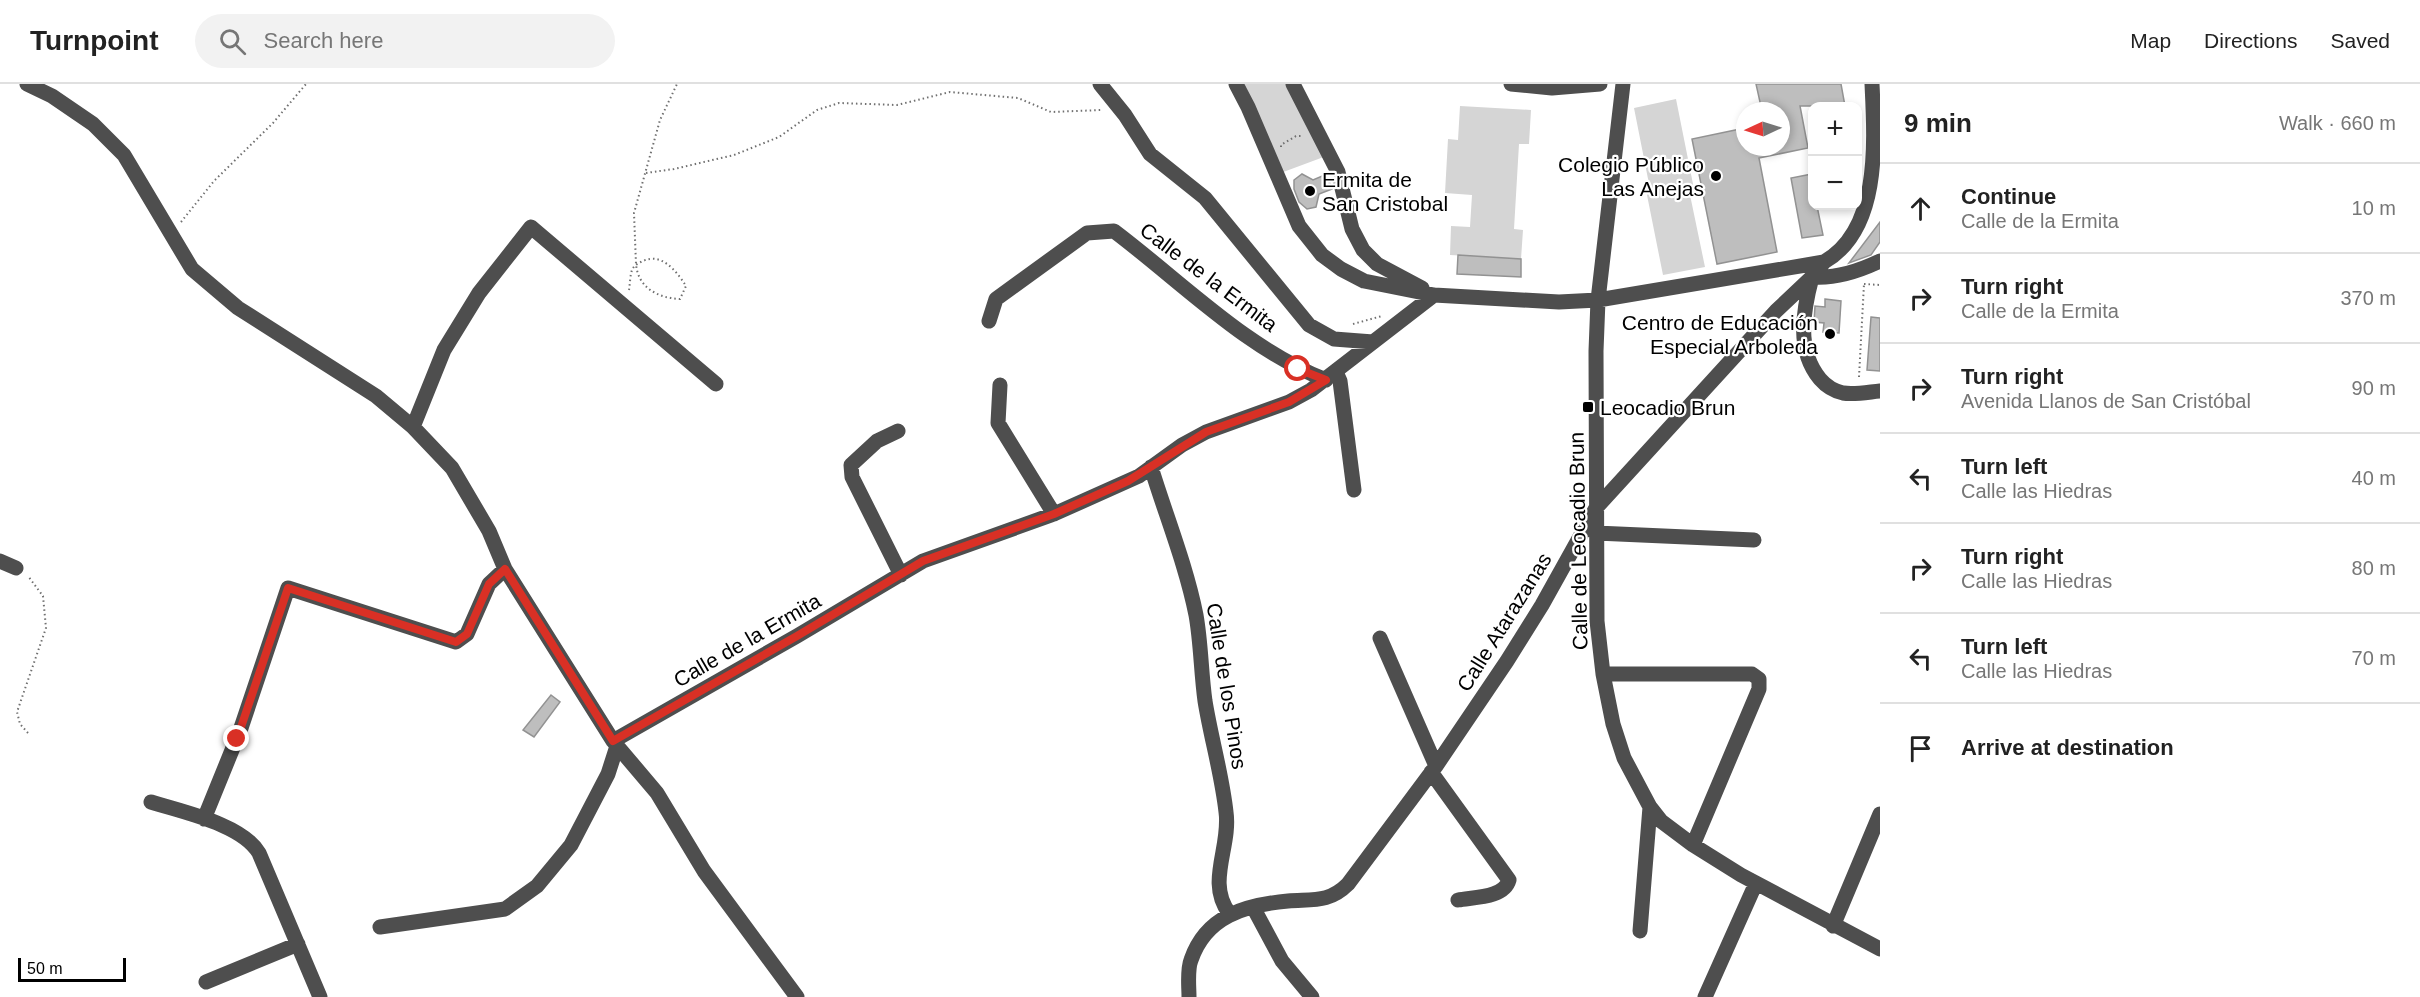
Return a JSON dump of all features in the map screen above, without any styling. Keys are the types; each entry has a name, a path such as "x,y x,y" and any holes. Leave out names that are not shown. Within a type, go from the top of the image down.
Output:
{"street":[{"path":"27,84 52,96 93,124 124,155 192,269 238,308 376,396 413,427 452,468 489,531 505,569 615,743 657,793 704,871 797,997"},
{"name":"Calle de la Ermita","path":"1100,84 1125,115 1150,154 1205,198 1309,325 1334,339 1373,342"},
{"path":"1236,84 1278,174 1299,226 1327,259 1352,276 1364,281 1434,295 1559,302 1598,300 1824,262 1838,255 1851,244 1860,231 1878,188 1872,84"},
{"path":"1293,84 1338,172 1352,229 1363,250 1377,264 1434,295"},
{"path":"1510,84 1552,88 1600,84"},
{"name":"Calle de Leocadio Brun","path":"1620,85 1598,300 1597,621 1603,674 1613,724 1624,758 1650,807 1661,820 1693,845 1756,884 1880,949"},
{"path":"413,427 444,350 479,293 531,227 716,384"},
{"name":"Calle de la Ermita","path":"989,321 996,299 1087,233 1114,231 1231,325 1298,369 1331,376"},
{"path":"1807,283 1861,270 1880,261"},
{"name":"Calle Atarazanas","path":"1189,997 1190,962 1203,934 1229,913 1274,903 1318,900 1339,893 1356,874 1434,769 1507,661 1542,605 1596,508 1768,320 1807,283 1824,262"},
{"path":"1800,266 1807,283 1803,343 1815,372 1826,386 1843,393 1880,391"},
{"name":"Calle de la Ermita","path":"615,743 923,561 1054,514 1128,481 1206,432 1289,402 1331,376 1434,295"},
{"path":"1331,376 1340,381 1354,490"},
{"path":"999,385 998,423 1054,514"},
{"path":"898,431 877,441 851,465 852,477 901,575"},
{"name":"Calle de los Pinos","path":"1151,467 1196,616 1205,700 1226,812 1227,836 1218,886 1224,906 1229,913"},
{"path":"1596,533 1754,540"},
{"path":"0,561 16,568"},
{"path":"204,819 241,728 288,588 456,642 467,634 489,584 505,569"},
{"path":"1380,638 1434,769 1509,880 1507,886 1498,893 1458,900"},
{"path":"1603,674 1752,674 1759,679 1759,689 1693,845"},
{"path":"380,927 505,909 537,886 571,845 608,774 615,743"},
{"path":"152,802 204,819 243,836 256,847 320,997"},
{"path":"1640,931 1650,807"},
{"path":"1833,926 1880,814"},
{"path":"1705,997 1756,884"},
{"path":"1253,908 1282,960 1312,997"},
{"path":"206,982 298,944"}],"path":[{"path":"171,236 214,181 273,123 306,84"},
{"path":"619,302 628,291 632,270 636,264 648,259 661,260 676,271 686,286 680,299 665,298 645,287 636,264 634,213 660,120 677,84"},
{"path":"646,173 734,155 779,137 817,110 839,103 897,105 950,92 1018,98 1051,112 1094,109 1125,115"},
{"path":"1278,174 1281,145 1296,136 1321,139"},
{"path":"1858,392 1864,284"},
{"path":"1348,325 1385,314"},
{"path":"16,568 28,576 43,596 45,628 17,712 20,723 28,733"}],"shaded area":[{"path":"1236,84 1293,84 1329,155 1278,174"},
{"path":"1676,99 1694,189 1689,190 1705,267 1663,275 1646,190 1650,189 1634,108"},
{"path":"1460,106 1531,110 1529,144 1519,144 1514,229 1523,230 1521,259 1450,255 1451,226 1470,227 1472,195 1445,193 1448,139 1458,140"}],"building":[{"path":"1756,84 1841,84 1844,102 1808,102 1808,106 1800,106 1808,148 1790,152 1790,102 1760,102"},
{"path":"1736,130 1736,156 1769,156 1759,158 1777,252 1717,264 1692,139"},
{"name":"Ermita de San Cristobal","path":"1302,174 1313,180 1327,174 1332,189 1319,194 1316,207 1307,209 1299,202 1294,189 1294,180"},
{"path":"1808,175 1808,210 1818,210 1823,235 1802,238 1791,178"},
{"path":"1880,222 1880,242 1871,255 1849,263"},
{"path":"1458,255 1521,259 1521,277 1457,274"},
{"path":"1825,299 1841,301 1839,333 1823,332 1824,323 1814,322 1815,306 1825,307"},
{"path":"1871,317 1880,318 1880,371 1867,370"},
{"path":"551,695 560,702 534,737 523,730"}],"place":[{"name":"Colegio Público Las Anejas","path":"1716,176"},
{"name":"Ermita de San Cristobal","path":"1310,191"},
{"name":"Centro de Educación Especial Arboleda","path":"1830,334"},
{"name":"Leocadio Brun","path":"1588,407"}],"route":[{"path":"237,739 288,588 456,642 467,634 489,584 505,569 613,741 923,561 1054,514 1128,481 1206,432 1289,402 1326,380 1298,369"}]}
